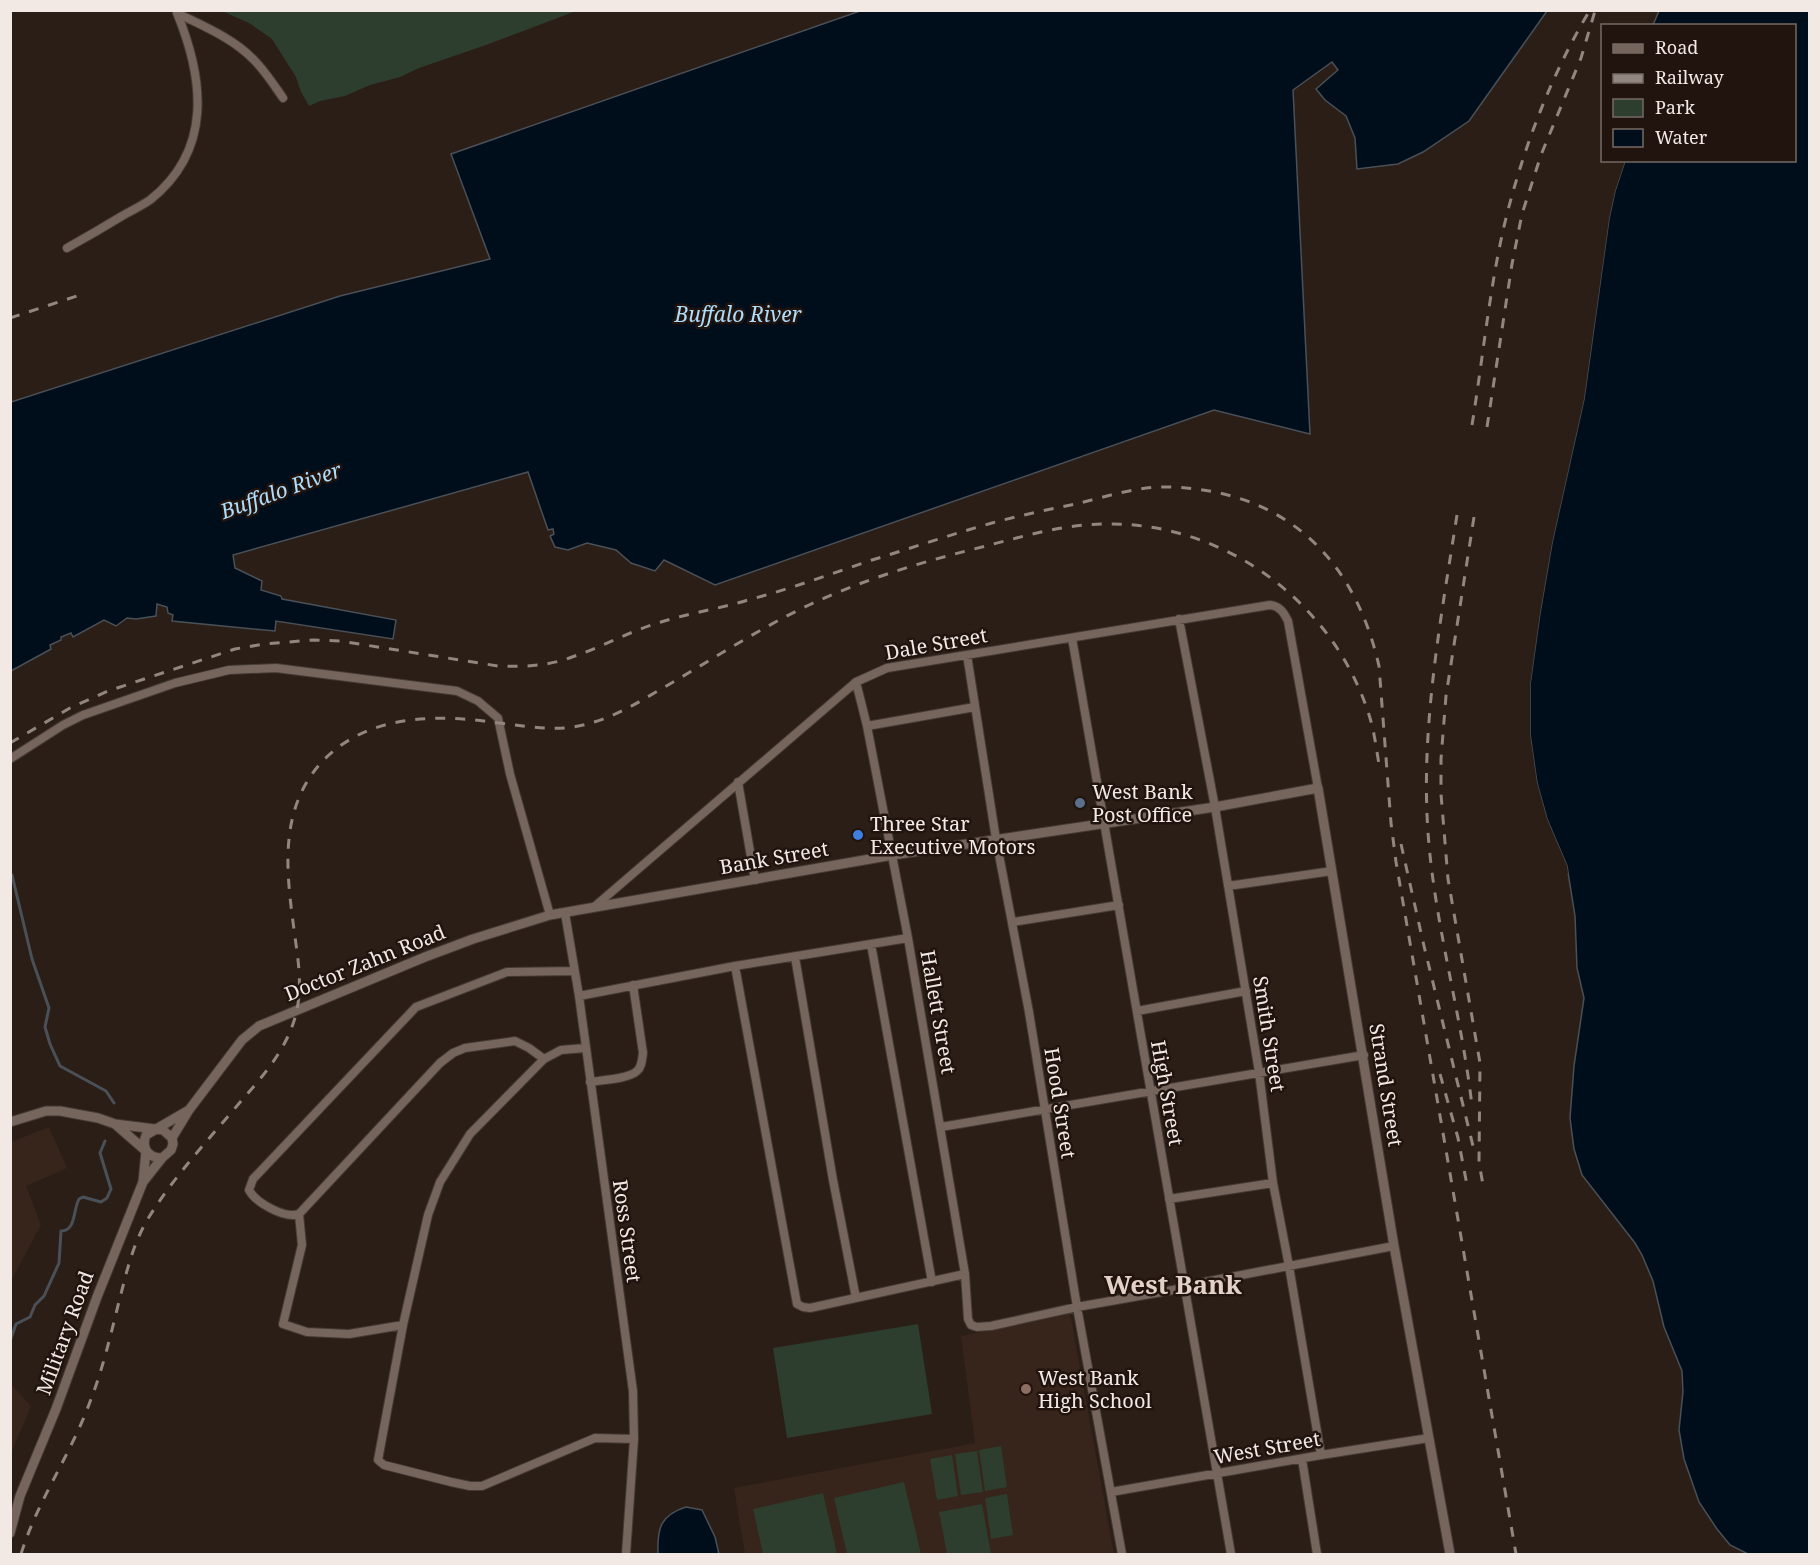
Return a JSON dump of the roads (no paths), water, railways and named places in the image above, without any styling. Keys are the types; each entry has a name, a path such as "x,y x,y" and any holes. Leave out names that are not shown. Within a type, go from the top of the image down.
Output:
{"street":[{"path":"175,12 238,46 253,59 283,98"},
{"path":"66,248 149,201 169,182 189,150 197,127 199,94 190,45 175,12"},
{"name":"Dale Street","path":"592,908 856,682 887,668 1270,605 1279,608 1288,621"},
{"name":"Smith Street","path":"1179,619 1215,807 1259,1072 1273,1183 1321,1455"},
{"name":"Strand Street","path":"1288,621 1450,1554"},
{"name":"High Street","path":"1072,638 1231,1554"},
{"name":"Hood Street","path":"967,656 996,838 1013,922 1077,1307 1122,1554"},
{"path":"10,759 63,724 83,715 175,683 229,670 276,668 457,691 478,701 498,718 510,774 550,915"},
{"name":"Hallett Street","path":"856,682 867,726 908,938 965,1274 969,1323 977,1327 994,1325 1077,1307"},
{"path":"867,726 975,706"},
{"path":"738,782 755,880"},
{"name":"Bank Street","path":"592,908 893,855 1215,807 1318,788"},
{"path":"1228,886 1332,871"},
{"path":"1013,922 1119,905"},
{"name":"Doctor Zahn Road","path":"162,1158 171,1150 172,1138 189,1110 242,1040 268,1021 454,946 550,915 592,908"},
{"name":"Ross Street","path":"565,914 579,996 633,1391 634,1439 626,1554"},
{"path":"579,996 735,966 908,938"},
{"path":"871,944 932,1282"},
{"path":"795,957 833,1180 856,1298"},
{"path":"735,966 796,1302 807,1308 965,1274"},
{"path":"544,1059 515,1041 465,1048 453,1053 440,1062 299,1214 289,1215 255,1198 249,1190 250,1182 411,1011 421,1004 498,975 515,972 574,971"},
{"path":"590,1082 630,1075 638,1071 642,1063 643,1053 633,986"},
{"path":"1137,1011 1246,991"},
{"path":"585,1048 561,1050 544,1059 470,1134 440,1182 428,1215 403,1324 378,1454 379,1462 451,1482 482,1486 596,1438 634,1439"},
{"path":"941,1127 1364,1055"},
{"name":"Doctor Zahn Road","path":"156,1129 189,1110"},
{"path":"10,1122 46,1111 60,1111 98,1118 115,1124 163,1130 172,1138"},
{"path":"115,1124 150,1155 162,1158"},
{"path":"146,1151 144,1145 146,1136 156,1129"},
{"name":"Military Road","path":"10,1533 20,1496 56,1409 142,1182 146,1151"},
{"name":"Military Road","path":"142,1182 162,1158"},
{"path":"1169,1199 1273,1183"},
{"path":"299,1214 302,1245 283,1324 307,1332 333,1334 349,1334 403,1324"},
{"path":"1077,1307 1395,1245"},
{"name":"West Street","path":"1111,1492 1429,1438"},
{"path":"1302,1460 1317,1554"},
{"name":"Military Road","path":"10,1507 20,1496"}],"water":[{"name":"Buffalo River","path":"860,11 1547,11 1469,121 1423,152 1398,164 1357,169 1355,138 1346,116 1325,100 1316,89 1338,70 1332,62 1293,90 1310,434 1214,410 715,585 664,560 655,571 631,563 616,550 587,543 568,550 555,547 550,536 554,534 553,529 548,530 528,472 233,555 235,568 262,581 261,590 281,596 282,599 396,620 393,639 276,621 275,631 172,621 173,615 168,613 167,607 157,604 156,616 127,618 116,626 104,620 73,637 71,633 61,637 61,640 50,645 51,649 11,671 11,402 340,296 490,259 451,154"},
{"path":"1659,11 1809,11 1809,1554 1748,1554 1730,1545 1699,1502 1684,1459 1679,1430 1683,1392 1682,1371 1664,1327 1653,1281 1635,1243 1582,1175 1574,1149 1570,1118 1574,1066 1584,998 1577,968 1575,916 1567,866 1547,819 1537,783 1530,734 1530,685 1540,613 1552,543 1584,399 1609,219 1625,162 1796,162 1796,24 1653,24"},
{"path":"686,1507 702,1510 715,1537 719,1554 658,1554 658,1537 662,1524 671,1514"}],"waterway":[{"path":"12,875 32,959 49,1008 45,1027 50,1044 60,1066 106,1091 114,1103"},
{"path":"10,1341 16,1324 30,1317 35,1305 44,1296 59,1263 61,1231 66,1230 72,1224 79,1199 83,1197 101,1202 107,1198 111,1189 100,1153 105,1141"}],"railway":[{"path":"1472,425 1495,268 1513,191 1530,137 1551,85 1590,10"},
{"path":"1487,427 1522,214 1541,155 1581,58 1595,11"},
{"path":"10,318 86,293"},
{"path":"10,743 70,708 108,691 235,649 313,640 340,641 498,666 545,664 583,653 661,622 779,591 977,527 1124,492 1158,487 1210,491 1246,501 1279,516 1307,536 1332,562 1352,592 1367,627 1379,666 1396,862 1516,1554"},
{"path":"1457,515 1433,680 1427,762 1427,804 1433,878 1472,1106"},
{"path":"1474,517 1446,696 1441,794 1448,879 1480,1063 1479,1162 1483,1185"},
{"path":"21,1554 36,1514 91,1399 105,1357 130,1259 144,1225 181,1172 265,1073 290,1032 299,1000 299,968 289,892 288,846 291,824 306,783 320,764 338,747 381,726 404,721 451,718 559,728 603,719 628,708 771,624 848,588 929,561 1021,537 1055,529 1106,524 1150,527 1193,537 1233,554 1270,577 1302,606 1331,639 1353,677 1370,718 1380,771"},
{"path":"1401,844 1474,1150"},
{"path":"1440,1074 1458,1138 1467,1185"}],"place":[{"name":"West Bank Post Office","path":"1080,803"},
{"name":"Three Star Executive Motors","path":"858,835"},
{"name":"West Bank High School","path":"1026,1389"}],"district":[{"name":"West Bank","path":"1173,1285"}]}
